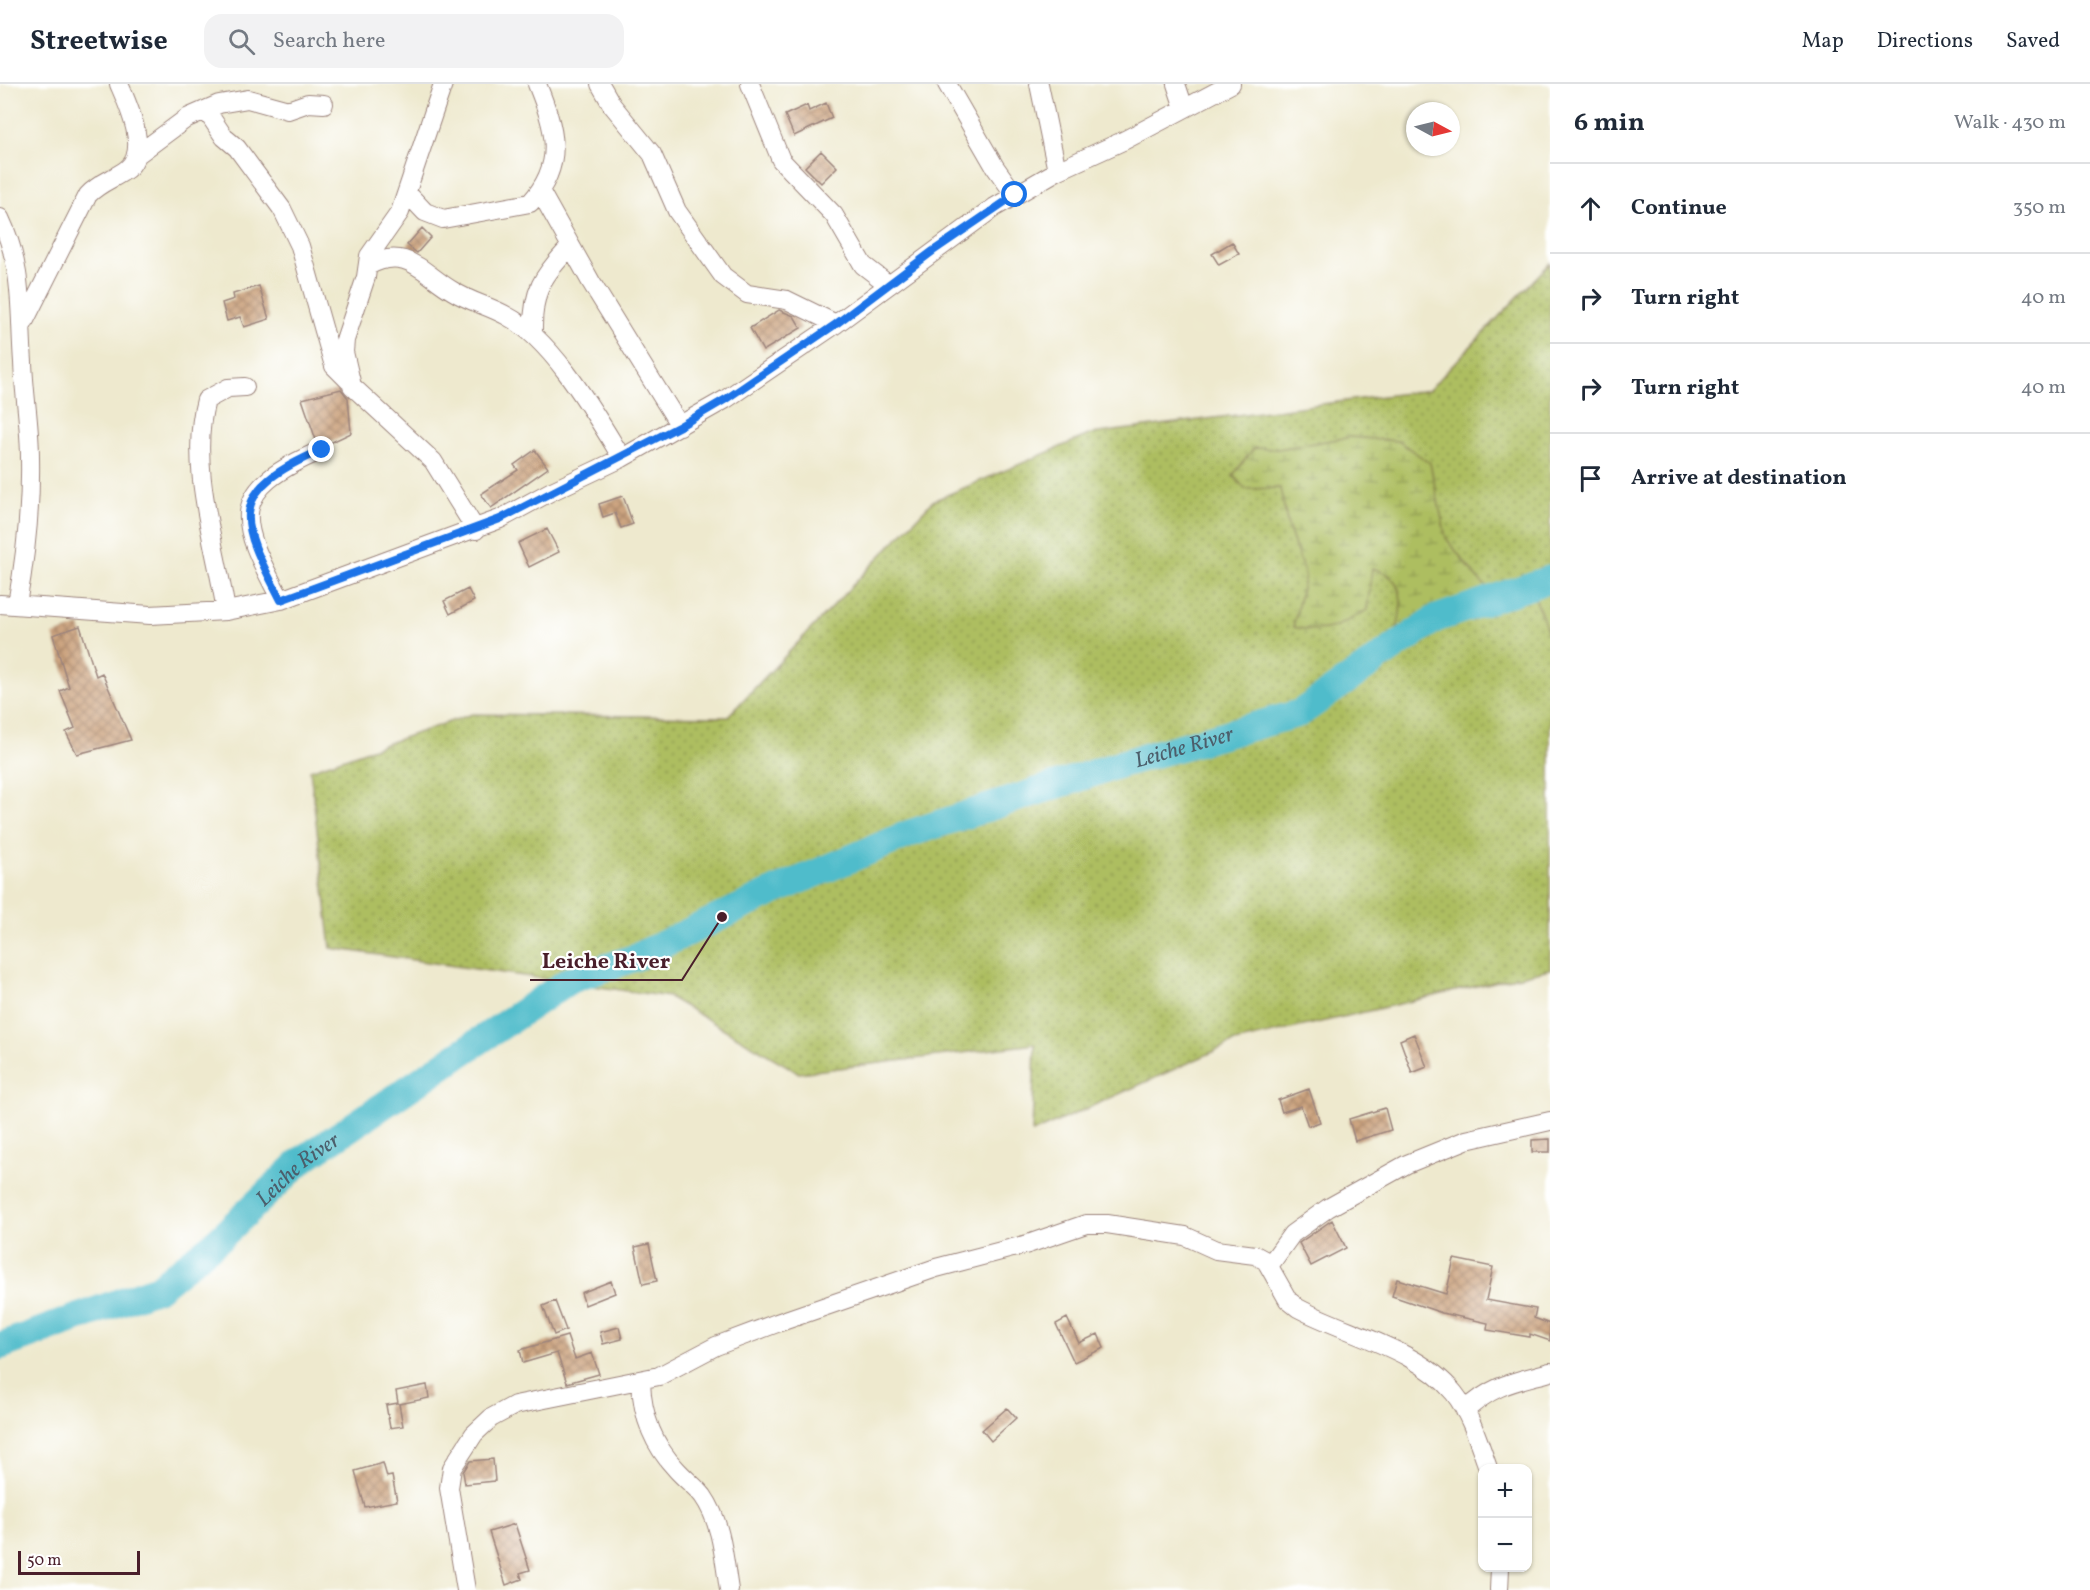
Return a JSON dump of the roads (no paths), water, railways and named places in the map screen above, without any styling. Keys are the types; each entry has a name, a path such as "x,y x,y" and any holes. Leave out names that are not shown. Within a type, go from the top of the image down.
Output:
{"street":[{"path":"119,84 134,128 137,155"},
{"path":"349,381 345,340 368,266 376,245 400,213 443,84"},
{"path":"406,193 425,212 443,219 530,203 549,175 554,141 553,123 537,84"},
{"path":"600,84 612,105 652,154 677,211 723,276 747,294 787,300 836,324"},
{"path":"750,84 781,160 834,215 863,265 889,285"},
{"path":"947,84 995,168 1015,195"},
{"path":"1038,84 1057,171"},
{"path":"1176,84 1184,108"},
{"path":"0,218 15,254 20,279 20,329 30,456 28,528 9,604 150,615 226,611 281,600 476,530 622,458 726,399 836,324 1015,195 1057,171 1125,140 1231,84"},
{"path":"20,329 61,244 88,195 97,184 126,170 137,155 172,128 206,110 242,99 288,110 308,103 324,104"},
{"path":"206,110 224,137 237,148 282,209 300,246 334,366 433,461 476,530"},
{"path":"540,191 680,426"},
{"path":"533,333 535,295 548,272 571,246"},
{"path":"368,266 385,258 408,260 452,291 508,316 533,333 589,405 622,458"},
{"path":"226,611 206,501 200,454 201,418 206,400 228,388 245,387"},
{"path":"281,600 251,539 247,511 257,492 281,470 322,450"},
{"path":"1269,1266 1292,1234 1328,1208 1407,1164 1466,1140 1550,1121"},
{"path":"466,1590 449,1488 452,1468 474,1434 491,1418 515,1405 641,1382 659,1376 716,1346 777,1323 936,1268 1028,1244 1086,1224 1107,1224 1185,1236 1216,1250 1255,1255 1269,1266 1288,1300 1298,1308 1424,1366 1455,1393 1465,1411 1486,1464"},
{"path":"1465,1411 1490,1391 1510,1381 1550,1372"},
{"path":"641,1382 641,1404 662,1454 703,1496 716,1521 729,1590"},
{"path":"1499,1590 1500,1572"}],"waterway":[{"name":"Leiche River","path":"0,1346 158,1288 218,1240 302,1160 570,980 634,958 779,889 911,833 1124,763 1300,713 1435,619 1550,579"}],"place":[{"name":"Leiche River","path":"722,917"}]}
